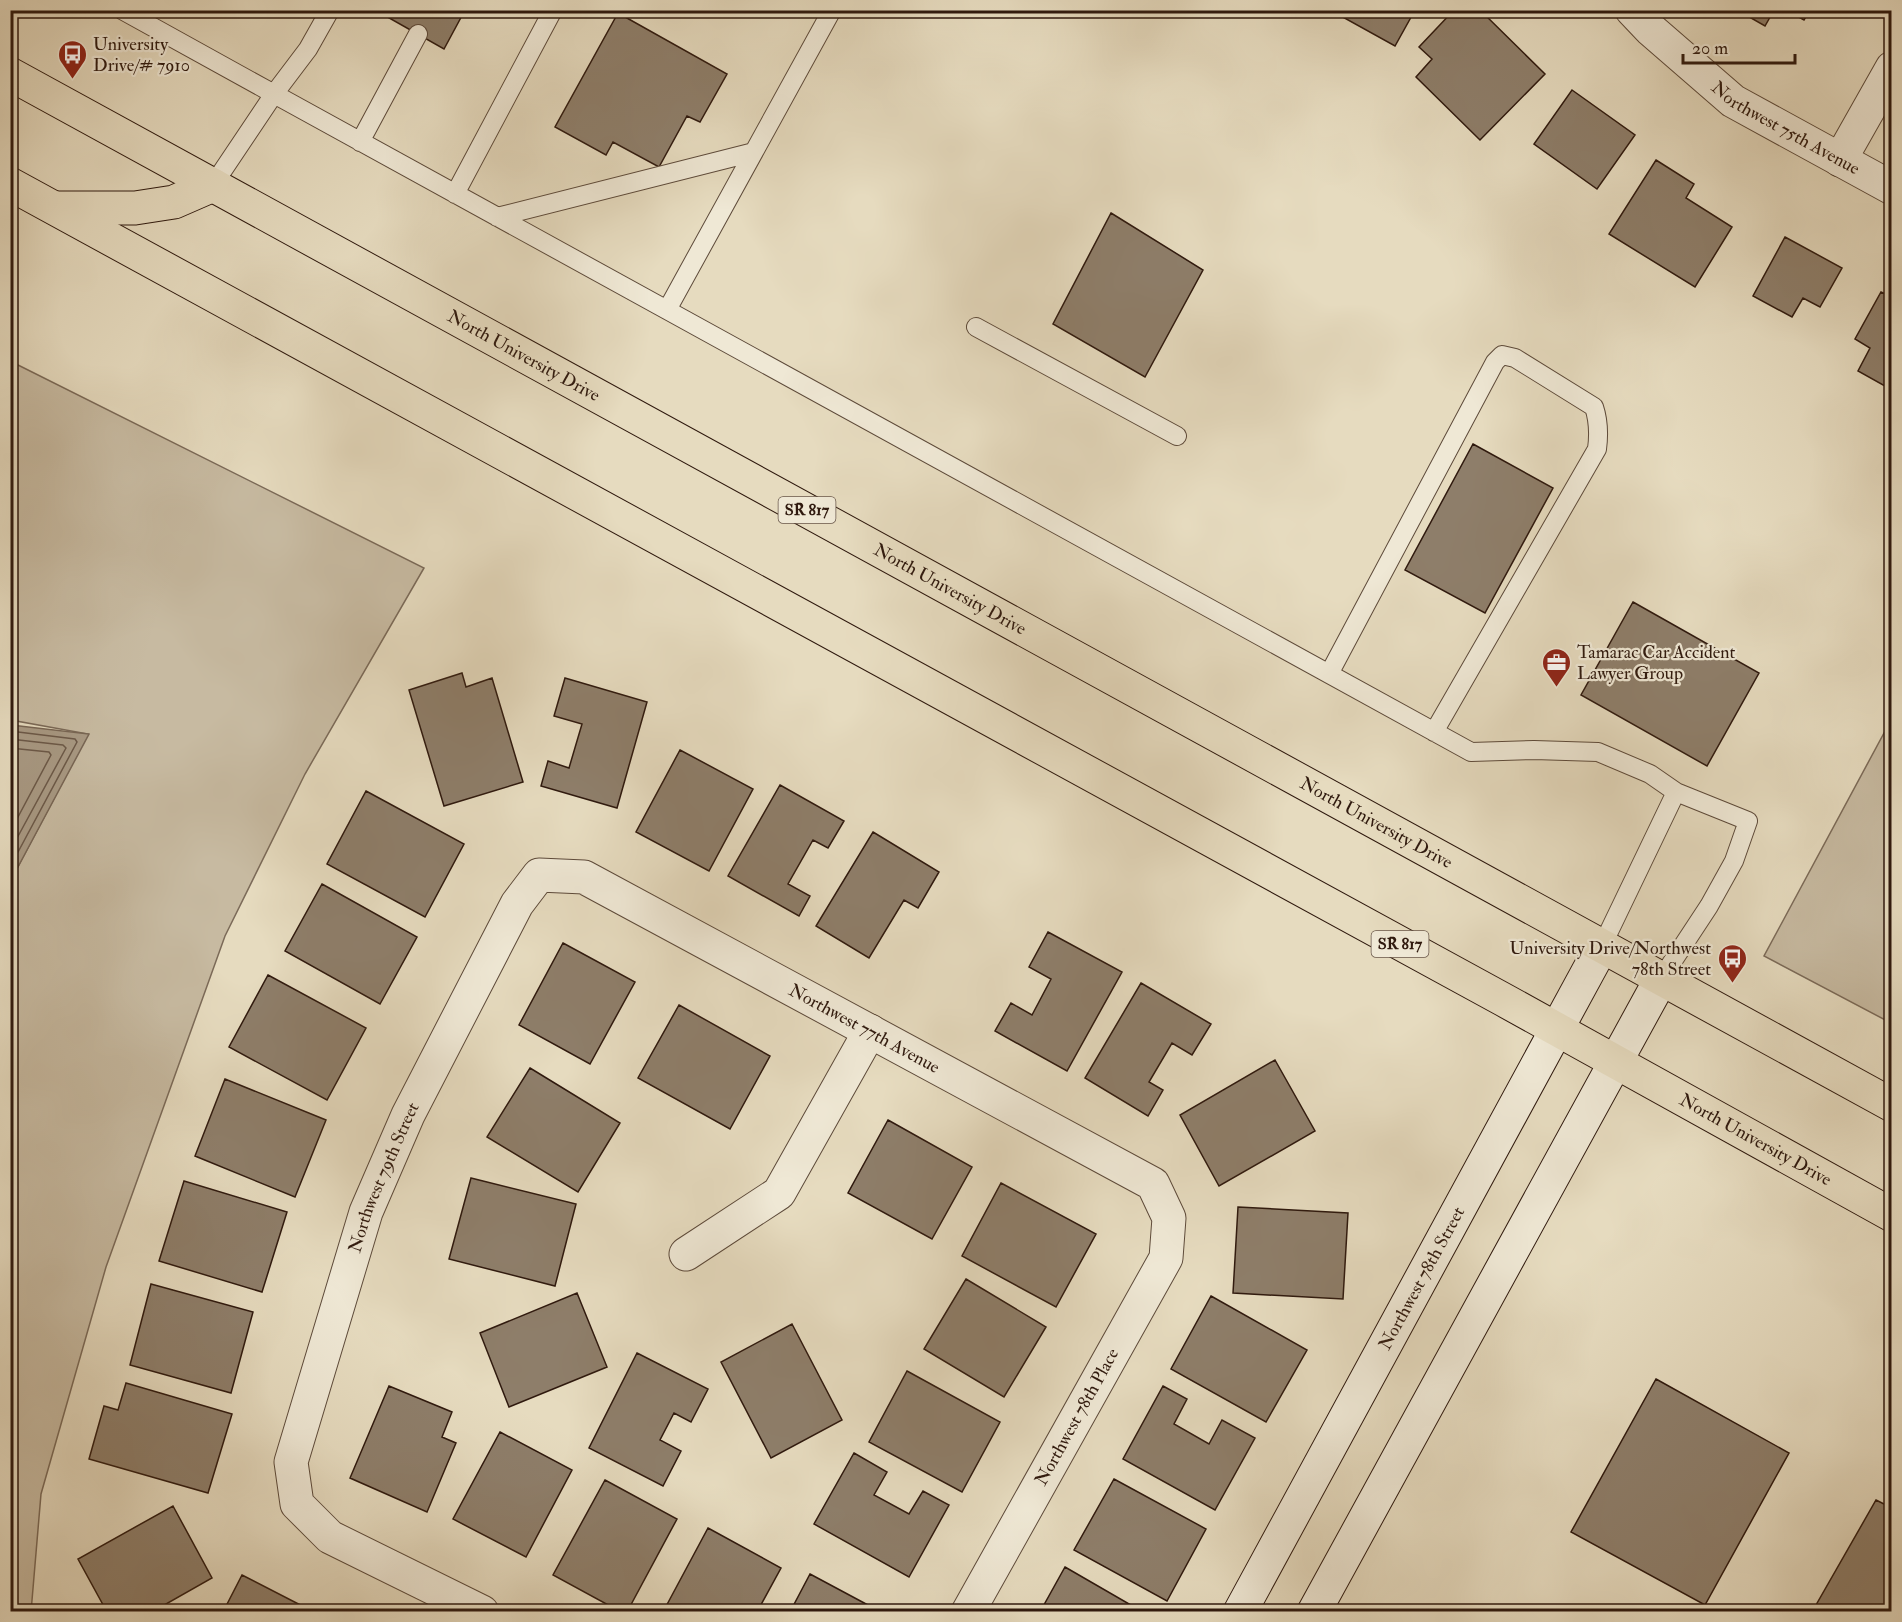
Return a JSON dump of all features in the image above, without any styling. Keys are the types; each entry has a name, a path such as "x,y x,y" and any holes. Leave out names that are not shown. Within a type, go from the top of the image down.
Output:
{"main road":[{"name":"North University Drive","path":"10,74 1892,1105"},
{"name":"North University Drive","path":"10,184 1557,1029 1892,1215"},
{"path":"53,208 135,208 174,201 213,185"}],"street":[{"name":"Northwest 75th Avenue","path":"1632,10 1650,30 1732,101 1892,188"},
{"path":"1840,160 1892,68"},
{"name":"Northwest 77th Avenue","path":"539,875 584,877 1153,1184 1169,1218"},
{"name":"Northwest 79th Street","path":"482,1611 330,1537 297,1504 291,1462 366,1212 408,1115 517,904 539,875"},
{"name":"Northwest 78th Street","path":"1240,1611 1602,946"},
{"path":"1314,1611 1661,979"},
{"path":"686,1254 779,1193 870,1031"},
{"name":"Northwest 78th Place","path":"968,1611 1166,1258 1169,1218"}],"lane":[{"path":"122,10 1471,752 1534,750 1598,752 1650,774 1676,792 1748,821 1734,861 1709,906 1661,979"},
{"path":"213,185 274,94 309,49 330,10"},
{"path":"455,194 553,10"},
{"path":"667,310 832,10"},
{"path":"360,142 418,34"},
{"path":"497,217 754,152"},
{"path":"976,327 1177,436"},
{"path":"1329,674 1495,362 1502,355 1515,358 1594,407 1598,418 1597,449 1434,732"},
{"path":"1602,946 1676,792"}],"shaded area":[{"path":"10,361 424,568 305,774 225,936 106,1267 41,1494 31,1612 10,1611 11,880 88,734 11,720"},
{"path":"1891,720 1891,1023 1764,956"}],"water":[{"path":"10,725 89,734 11,880"}],"building":[{"path":"375,10 465,10 444,49"},
{"path":"1330,10 1415,10 1395,46"},
{"path":"1454,10 1480,10 1545,74 1480,140 1416,77 1432,59 1419,47"},
{"path":"1737,10 1774,10 1765,26"},
{"path":"1786,10 1810,10 1804,20"},
{"path":"618,13 727,74 700,122 687,116 659,167 613,142 606,155 555,127"},
{"path":"1572,90 1635,135 1597,189 1534,144"},
{"path":"1656,160 1694,184 1686,198 1732,227 1695,287 1609,234"},
{"path":"1111,213 1203,270 1145,377 1053,324"},
{"path":"1785,237 1842,268 1820,307 1803,298 1792,317 1753,296"},
{"path":"1881,292 1892,297 1892,390 1858,371 1870,348 1855,339"},
{"path":"1473,444 1553,488 1485,613 1405,570"},
{"path":"1633,602 1759,673 1707,766 1581,695"},
{"path":"462,673 466,687 492,678 523,782 444,806 409,690"},
{"path":"565,678 647,702 617,808 541,786 548,761 569,768 582,724 554,716"},
{"path":"680,750 753,789 709,871 636,832"},
{"path":"780,785 844,821 828,848 813,840 788,884 810,896 799,916 728,876"},
{"path":"366,791 464,844 425,917 327,864"},
{"path":"873,832 939,872 918,908 904,900 869,958 816,926"},
{"path":"322,884 417,937 380,1004 285,951"},
{"path":"1048,932 1122,972 1067,1071 995,1031 1011,1003 1032,1015 1051,979 1029,967"},
{"path":"563,943 635,982 590,1064 519,1025"},
{"path":"268,975 366,1028 327,1100 229,1047"},
{"path":"1141,983 1211,1024 1192,1055 1172,1043 1149,1082 1163,1090 1148,1116 1085,1078"},
{"path":"679,1005 770,1056 730,1129 638,1078"},
{"path":"1275,1060 1315,1131 1219,1186 1180,1115"},
{"path":"530,1068 620,1123 578,1192 487,1137"},
{"path":"225,1079 326,1120 295,1197 195,1156"},
{"path":"888,1120 972,1167 932,1239 848,1193"},
{"path":"471,1178 576,1204 555,1286 449,1259"},
{"path":"184,1181 287,1212 262,1292 159,1261"},
{"path":"1001,1183 1096,1234 1056,1307 962,1256"},
{"path":"1238,1207 1348,1213 1343,1299 1233,1293"},
{"path":"966,1279 1046,1327 1004,1397 924,1349"},
{"path":"151,1284 253,1312 231,1393 130,1365"},
{"path":"577,1293 607,1367 509,1407 480,1333"},
{"path":"1211,1296 1307,1350 1266,1422 1171,1369"},
{"path":"792,1324 842,1420 771,1458 721,1362"},
{"path":"637,1353 708,1389 691,1422 674,1413 660,1440 681,1451 663,1486 589,1448"},
{"path":"907,1371 1000,1422 962,1492 869,1442"},
{"path":"1656,1379 1789,1453 1705,1605 1571,1532"},
{"path":"126,1383 232,1414 208,1493 89,1459 104,1406 118,1410"},
{"path":"389,1386 452,1412 442,1437 456,1443 427,1512 350,1478"},
{"path":"1163,1386 1187,1399 1174,1424 1209,1444 1222,1420 1255,1438 1215,1510 1123,1459"},
{"path":"500,1432 572,1470 526,1557 453,1519"},
{"path":"854,1453 887,1472 874,1495 909,1514 923,1491 949,1505 909,1577 814,1524"},
{"path":"1114,1479 1206,1529 1167,1601 1074,1550"},
{"path":"605,1480 677,1519 627,1612 621,1612 553,1575"},
{"path":"1876,1500 1892,1508 1892,1612 1812,1612"},
{"path":"173,1506 212,1578 152,1612 107,1612 78,1559"},
{"path":"708,1528 781,1568 757,1612 663,1612"},
{"path":"1065,1567 1143,1612 1040,1612"},
{"path":"810,1574 881,1612 790,1612"},
{"path":"242,1575 314,1612 223,1612"}],"place":[{"name":"University Drive/# 7910","path":"72,80"},
{"name":"Tamarac Car Accident Lawyer Group","path":"1556,688"},
{"name":"University Drive/Northwest 78th Street","path":"1732,984"}]}
